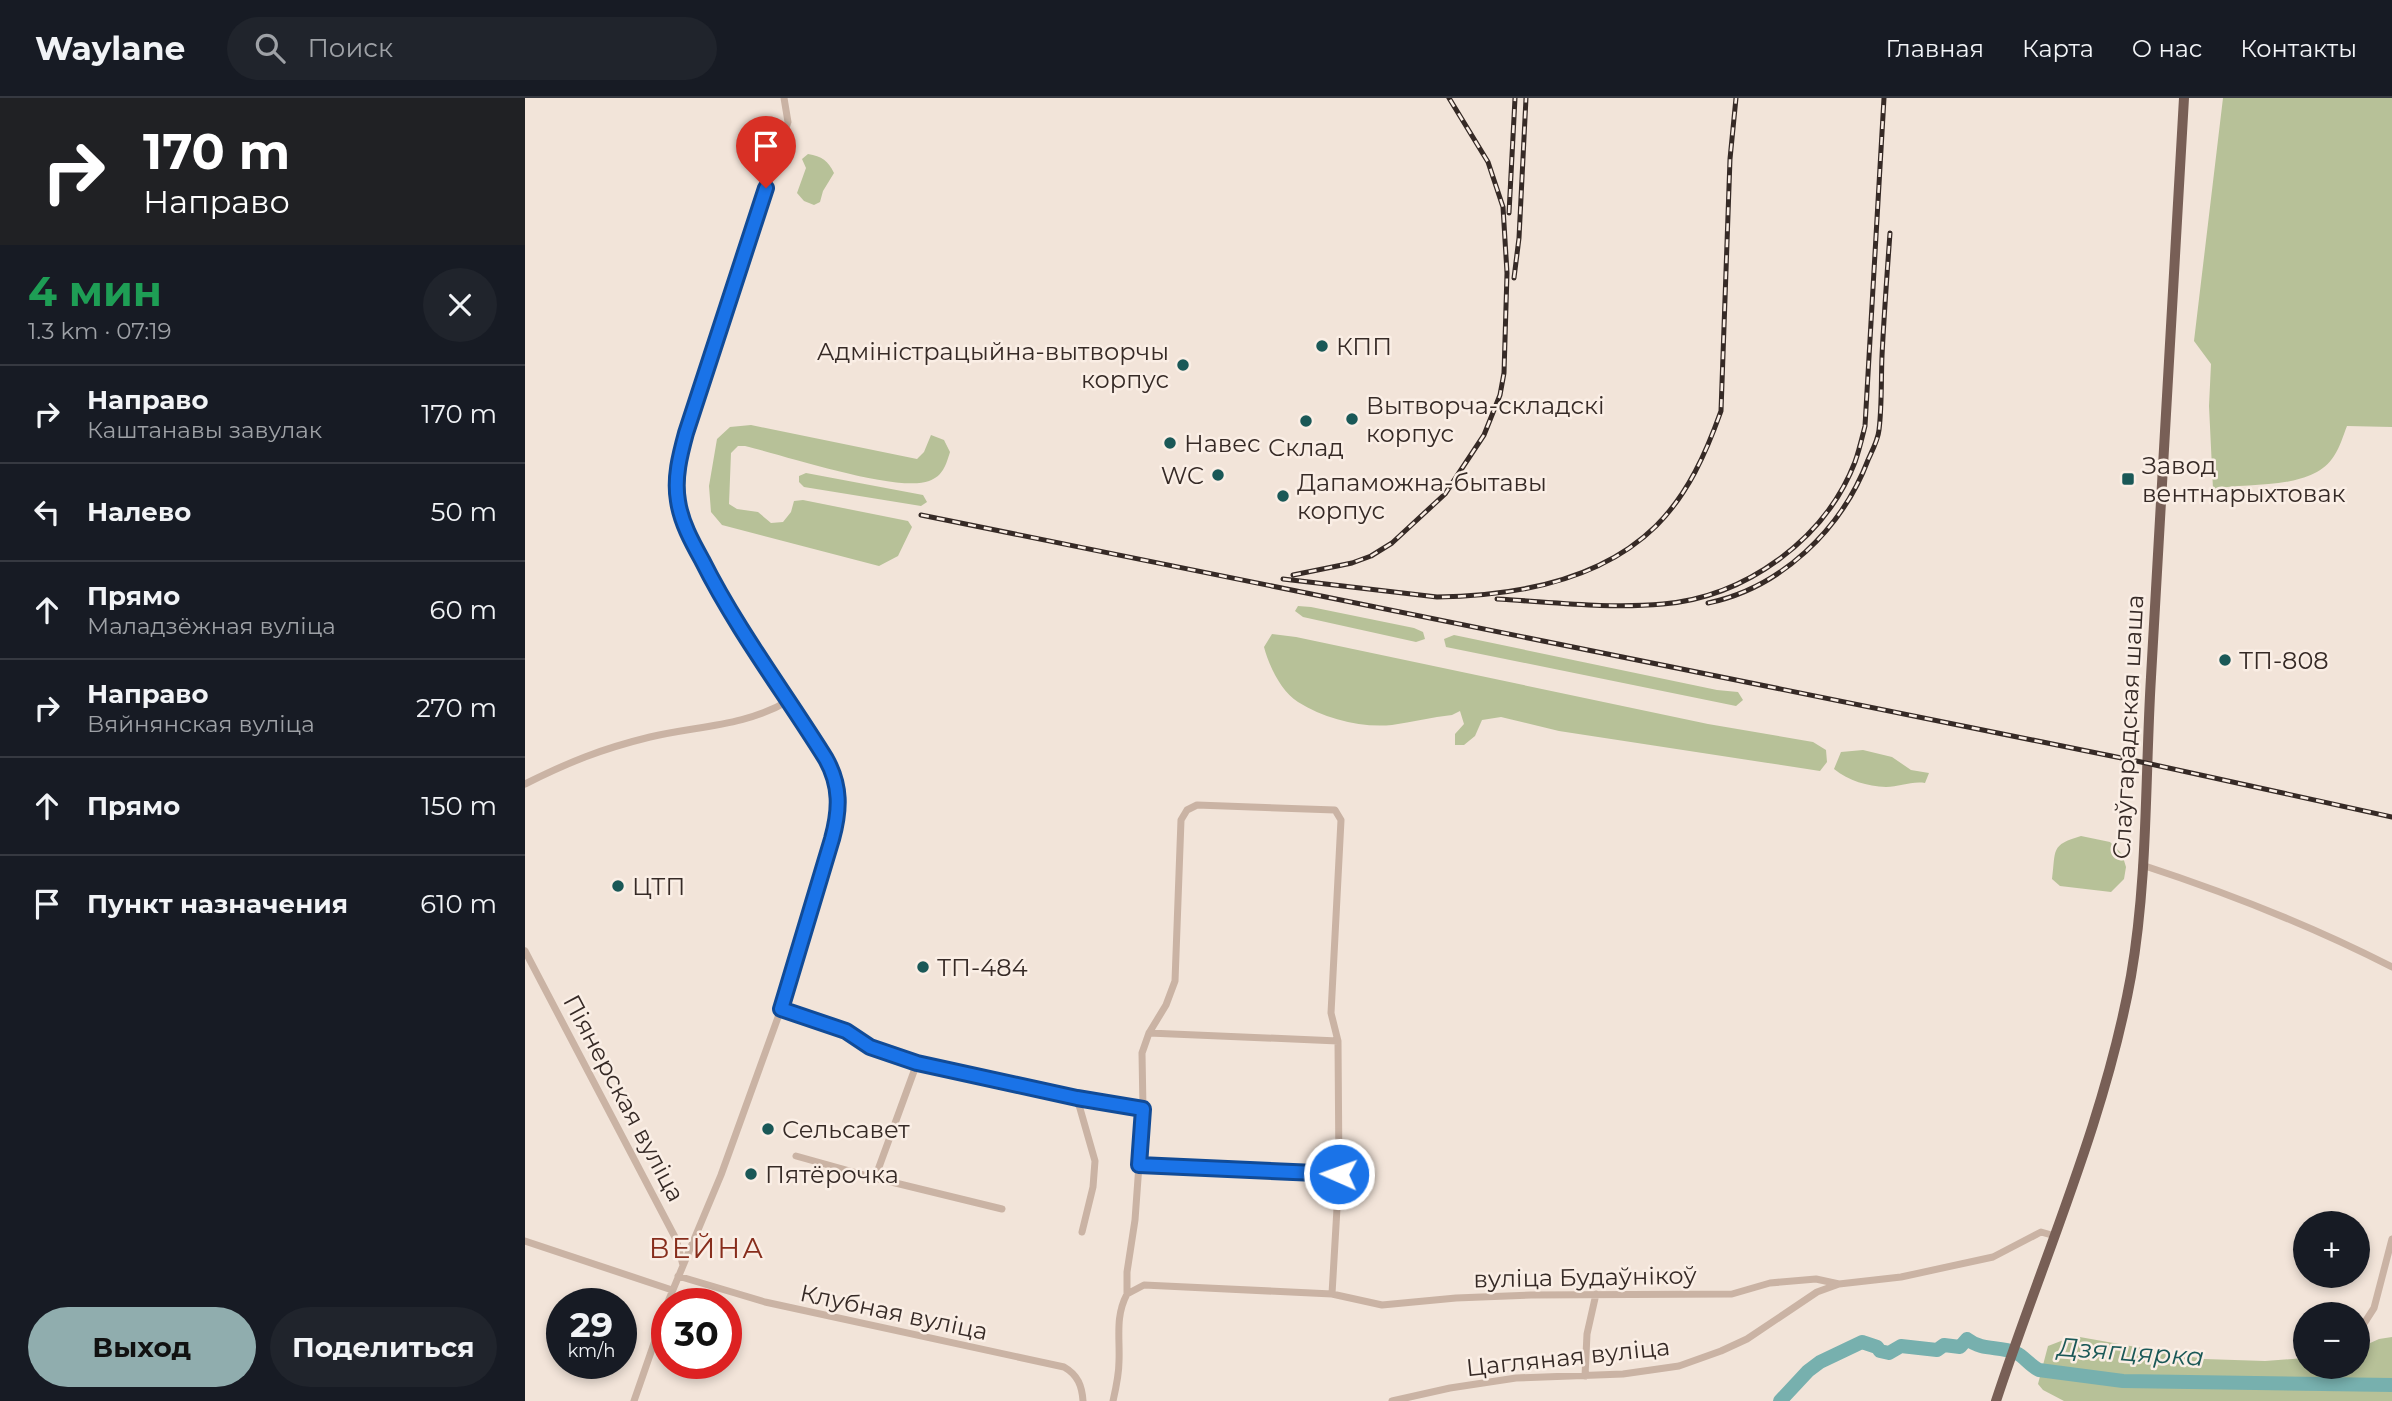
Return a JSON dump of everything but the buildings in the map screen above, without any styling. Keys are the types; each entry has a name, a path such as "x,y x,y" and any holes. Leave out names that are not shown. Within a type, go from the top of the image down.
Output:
{"main road":[{"name":"Слаўгарадская шаша","path":"1996,1401 2055,1236 2099,1099 2127,995 2139,920 2184,98"}],"street":[{"path":"673,1288 725,1165 781,1009 832,839 839,806 834,774 706,569 685,526 678,502 680,461 689,422 788,122 784,98"},
{"path":"525,785 570,761 599,750 662,734 757,716 788,701"},
{"path":"1113,1401 1119,1360 1118,1321 1127,1294 1127,1272 1135,1220 1143,1109 1142,1053 1175,981 1181,820 1187,810 1197,805 1335,810 1341,820 1331,1013 1338,1041 1339,1174 1332,1294"},
{"path":"2142,865 2232,897 2346,944 2392,967"},
{"name":"Піянерская вуліца","path":"525,951 676,1239 683,1265"},
{"path":"781,1009 846,1031 870,1047 917,1063 1077,1098 1143,1109"},
{"path":"1149,1033 1338,1041"},
{"path":"875,1178 917,1063"},
{"path":"1077,1098 1095,1161 1093,1187 1082,1232"},
{"path":"796,1156 1002,1209"},
{"path":"1139,1165 1339,1174"},
{"name":"Цагляная вуліца","path":"1392,1401 1489,1382 1665,1369 1721,1351 1747,1339 1817,1292 1839,1284 1901,1277 1993,1258 2041,1232 2055,1236"},
{"path":"676,1239 684,1243 695,1237"},
{"path":"2370,1314 2392,1239"},
{"path":"525,1241 666,1288"},
{"name":"Клубная вуліца","path":"678,1276 765,1303 1065,1367 1079,1381 1083,1401"},
{"name":"вуліца Будаўнікоў","path":"1127,1294 1144,1285 1332,1294 1386,1305 1456,1298 1732,1294 1770,1283 1816,1279 1839,1284"},
{"path":"1585,1376 1587,1334 1596,1294"},
{"path":"634,1401 651,1352"}],"green space":[{"path":"2223,98 2392,98 2392,427 2347,426 2334,456 2324,467 2311,475 2279,483 2213,489 2209,406 2211,364 2194,341"},
{"path":"808,154 824,160 834,173 820,202 814,205 804,201 797,193 806,168 802,159"},
{"path":"751,425 917,459 924,452 931,435 944,440 950,452 938,476 929,481 913,483 867,478 745,446 738,446 731,453 729,504 737,509 758,512 771,523 783,522 791,512 794,501 803,500 908,521 912,527 898,556 879,566 722,525 711,512 709,486 717,439 730,427"},
{"path":"806,473 923,495 927,502 921,506 804,487 799,482 799,476"},
{"path":"1298,606 1414,628 1423,632 1425,639 1416,642 1303,617 1295,611"},
{"path":"1272,634 1708,724 1813,742 1826,750 1827,762 1820,771 1559,731 1501,717 1482,720 1475,736 1464,745 1455,745 1455,734 1464,724 1460,711 1452,715 1392,725 1343,721 1298,702 1281,685 1264,647"},
{"path":"1454,635 1717,690 1738,692 1743,700 1736,706 1446,647 1444,639"},
{"path":"1863,750 1892,757 1911,770 1929,773 1925,783 1886,787 1872,785 1852,780 1834,769 1841,752"},
{"path":"2081,836 2110,842 2122,854 2126,867 2124,879 2111,892 2060,886 2052,879 2056,850 2064,842"},
{"path":"2074,1336 2204,1359 2293,1359 2293,1379 2370,1379 2370,1343 2392,1337 2392,1401 2064,1401 2043,1390 2038,1384 2048,1346"}],"waterway":[{"name":"Дзягцярка","path":"1780,1401 1820,1362 1862,1342 1889,1353 1901,1346 1937,1350 1944,1345 1960,1347 1967,1339 1979,1346 2016,1353 2039,1370 2123,1381 2392,1385"}],"railway":[{"path":"1293,575 1352,563 1371,556 1392,543 1445,494 1484,435 1500,395 1504,373 1507,273 1503,207 1488,162 1449,98"},
{"path":"1509,213 1515,98"},
{"path":"1514,278 1519,238 1526,98"},
{"path":"1283,579 1437,597 1525,589 1582,573 1609,561 1656,526 1687,487 1721,411 1730,159 1736,98"},
{"path":"1497,599 1621,606 1694,599 1752,577 1779,560 1824,516 1855,462 1865,426 1884,98"},
{"path":"1708,603 1760,584 1806,552 1825,532 1857,485 1879,430 1890,233"},
{"path":"921,515 2146,763 2392,817"}],"place":[{"name":"КПП","path":"1322,346"},
{"name":"Адміністрацыйна-вытворчы корпус","path":"1183,365"},
{"name":"Вытворча-складскі корпус","path":"1352,419"},
{"name":"Склад","path":"1306,421"},
{"name":"Навес","path":"1170,443"},
{"name":"WC","path":"1218,475"},
{"name":"Завод вентнарыхтовак","path":"2128,479"},
{"name":"Дапаможна-бытавы корпус","path":"1283,496"},
{"name":"ТП-808","path":"2225,660"},
{"name":"ЦТП","path":"618,886"},
{"name":"ТП-484","path":"923,967"},
{"name":"Сельсавет","path":"768,1129"},
{"name":"Пятёрочка","path":"751,1174"}],"district":[{"name":"ВЕЙНА","path":"707,1248"}],"route":[{"path":"766,188 686,433 677,489 685,526 706,569 741,629 826,759 834,774 838,792 839,810 832,839 781,1009 846,1031 870,1047 917,1063 954,1073 1143,1109 1139,1165 1339,1174"}]}
